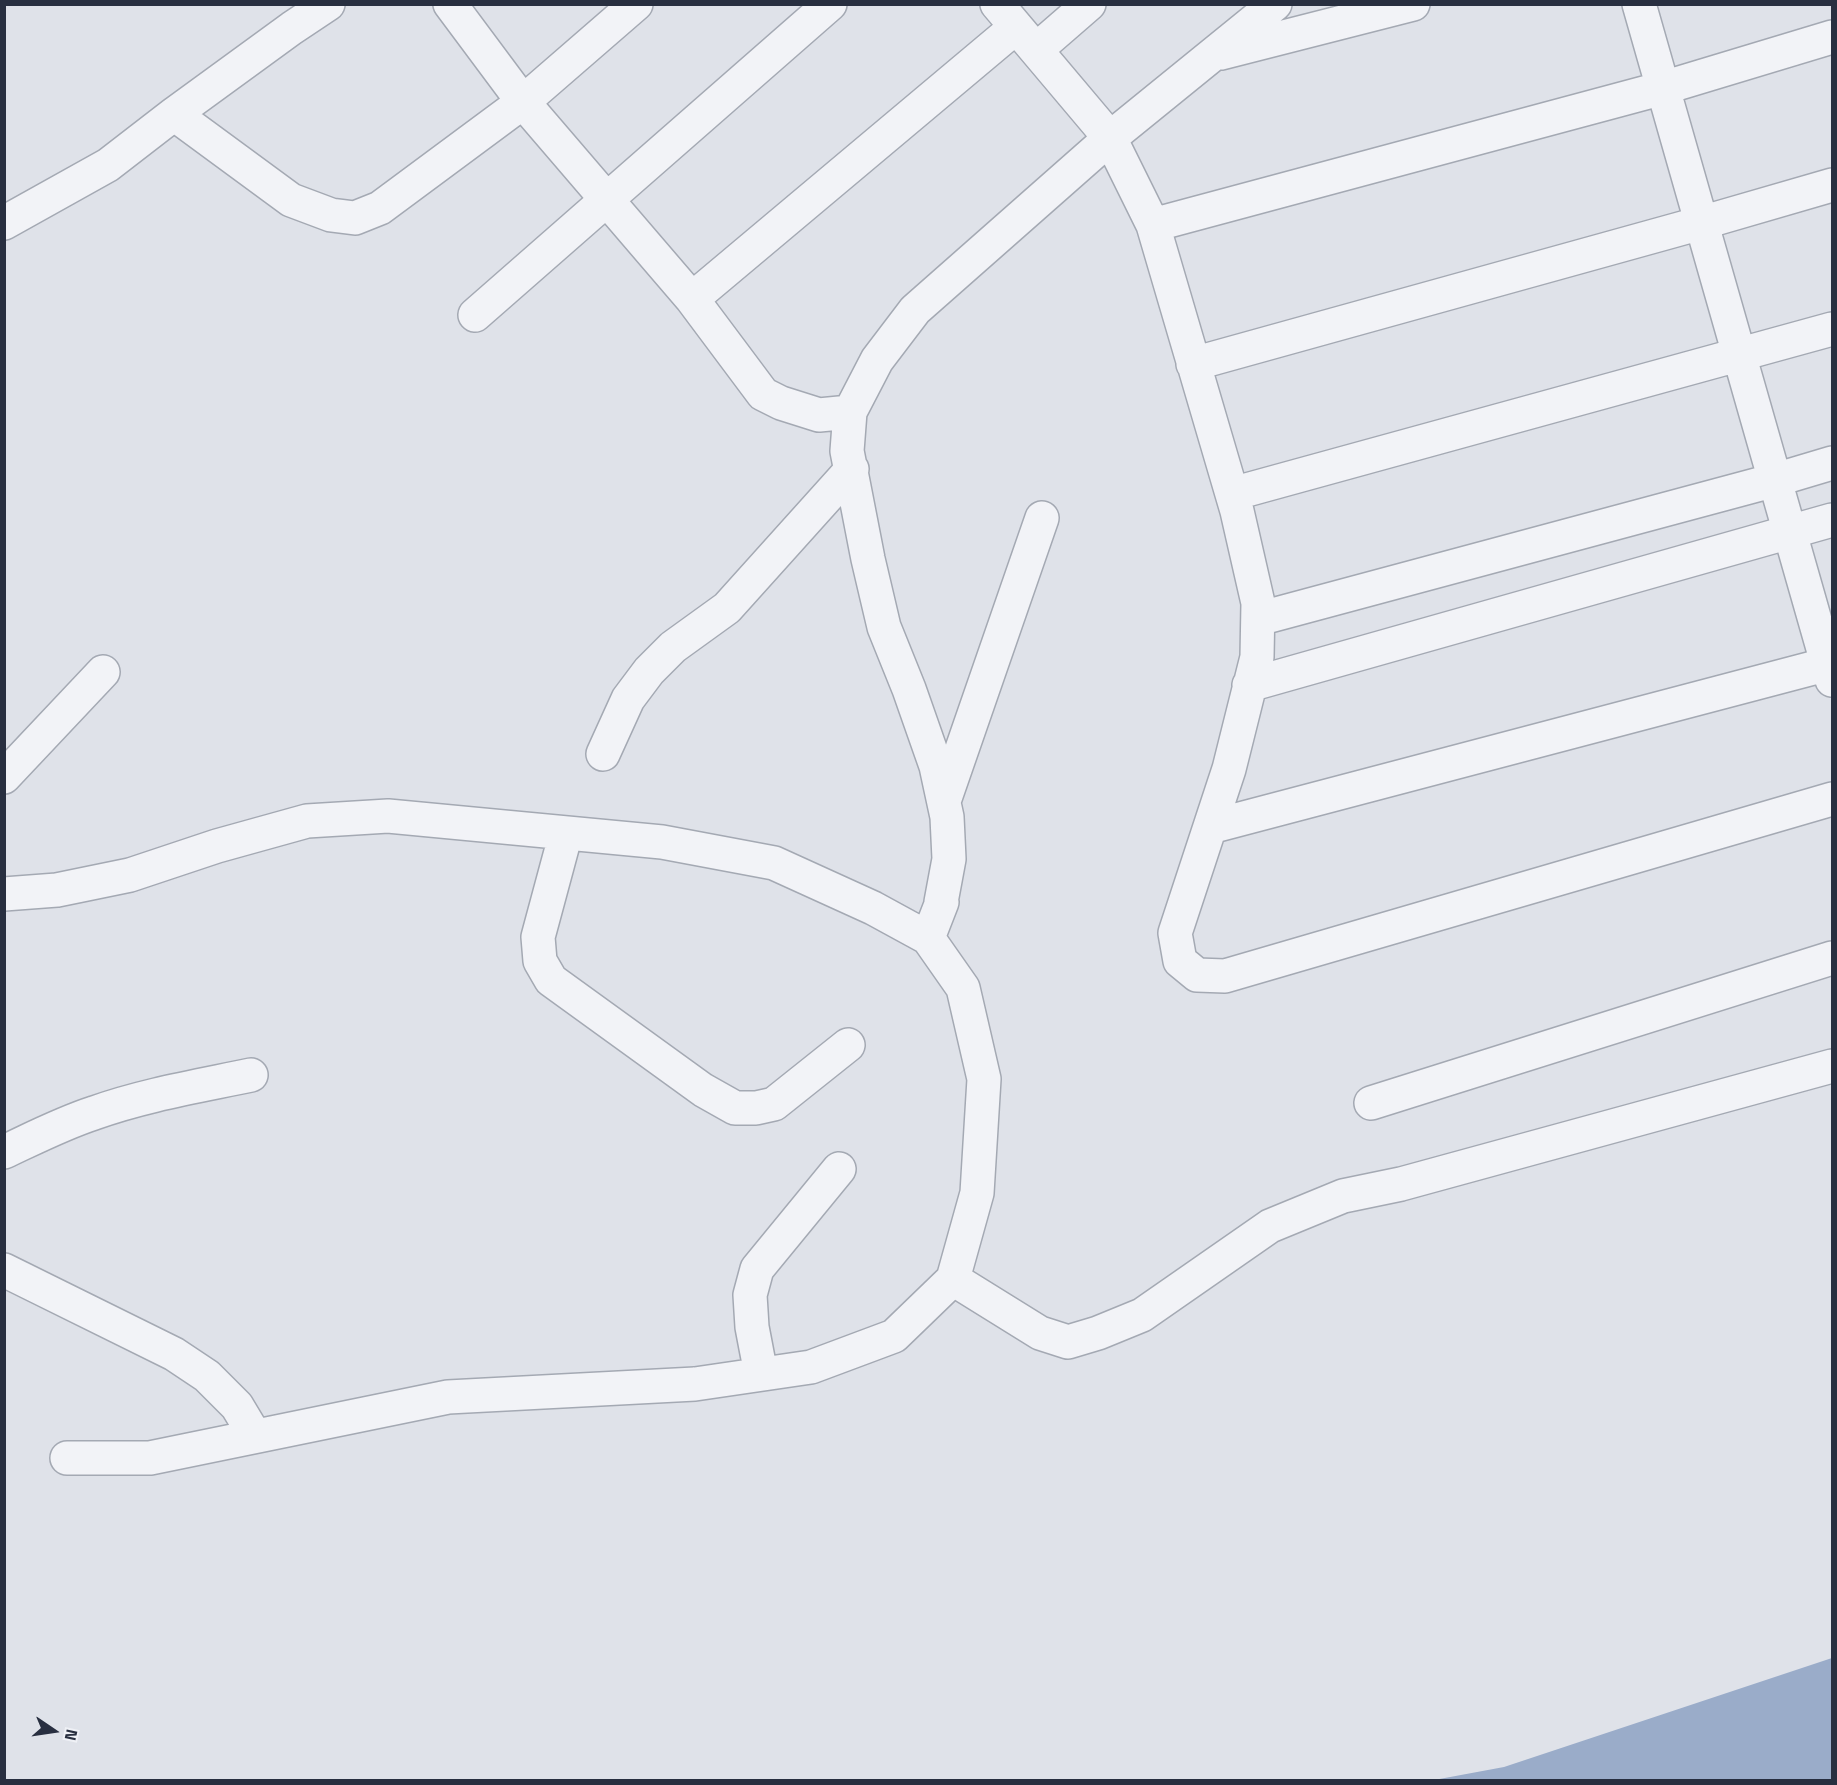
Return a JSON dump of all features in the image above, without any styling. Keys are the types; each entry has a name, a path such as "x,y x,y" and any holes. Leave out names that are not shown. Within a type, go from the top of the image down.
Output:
{"street":[{"path":"4,223 108,165 174,114 328,4"},
{"path":"450,4 522,102 692,299 763,394 781,403 819,415 850,412"},
{"path":"174,114 291,200 331,215 355,218 380,208 522,102 636,4"},
{"path":"475,315 830,4"},
{"path":"692,299 1016,27 1089,4"},
{"path":"928,938 942,903 949,859 947,817 936,766 884,627 868,559 848,451 850,412 877,360 915,310 1110,138 1275,4"},
{"path":"1210,56 1413,4"},
{"path":"1210,826 1831,669 1639,4"},
{"path":"1016,27 1110,138 1153,225 1232,494 1258,603 1257,657 1229,769 1175,933 1180,961 1197,975 1226,976 1833,799"},
{"path":"1153,225 1663,88 1833,37"},
{"path":"1193,364 1833,185"},
{"path":"1232,494 1833,329"},
{"path":"1258,619 1833,463"},
{"path":"603,754 628,699 649,671 674,647 727,608 852,468"},
{"path":"944,801 1042,518"},
{"path":"1249,685 1833,520"},
{"path":"4,777 103,672"},
{"path":"4,894 57,890 130,875 217,846 308,821 388,816 662,842 774,863 873,908 928,938 963,988 984,1079 977,1193 953,1278 894,1336 811,1367 695,1384 447,1398 150,1458 68,1458"},
{"path":"566,833 538,937 540,961 551,980 703,1090 735,1108 756,1108 774,1104 849,1045"},
{"path":"1371,1103 1833,958"},
{"path":"953,1278 1040,1333 1068,1342 1098,1333 1142,1315 1270,1226 1343,1196 1412,1181 1833,1066"},
{"path":"4,1152 45,1132 95,1112 251,1074"},
{"path":"761,1374 752,1327 750,1295 757,1269 839,1169"},
{"path":"4,1270 174,1354 207,1376 237,1406 255,1436"}],"water":[{"path":"1832,1658 1832,1780 1434,1780 1504,1767"}]}
